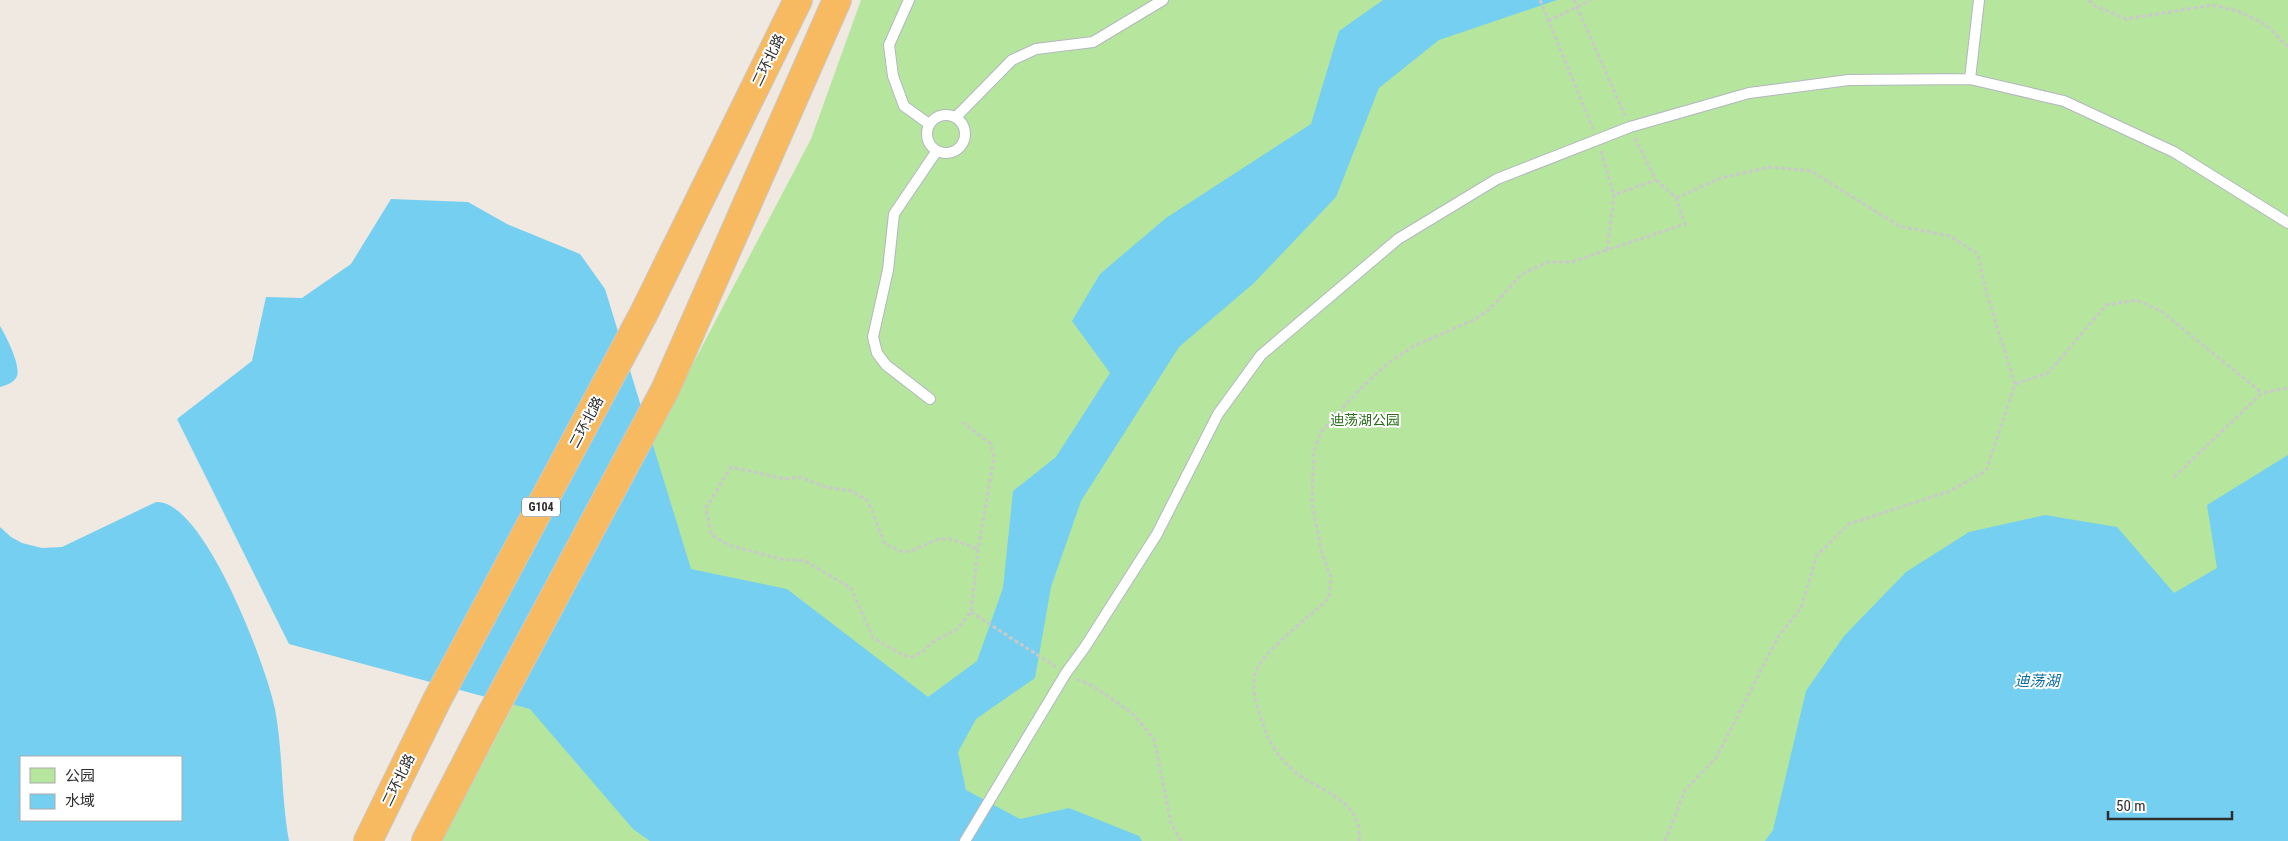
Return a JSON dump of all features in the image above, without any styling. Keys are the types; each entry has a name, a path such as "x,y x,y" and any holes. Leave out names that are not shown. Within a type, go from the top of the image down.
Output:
{"highway":[{"name":"二环北路","path":"368,841 437,700 644,313 798,0"},
{"path":"426,841 490,717 665,390 837,0"}],"lane":[{"path":"909,0 889,45 893,76 904,106 929,124"},
{"path":"956,117 1012,60 1036,49 1093,42 1163,0"},
{"path":"1970,79 1979,0"},
{"path":"965,841 1066,673 1085,647 1157,534 1218,414 1261,355 1398,239 1497,179 1630,127 1749,92 1849,80 1970,79 2064,101 2174,152 2288,223"},
{"path":"941,115 956,117 965,129 964,144 952,154 936,152 927,140 929,124 941,115"},
{"path":"930,399 886,365 877,353 873,337 888,270 894,214 936,152"}],"path":[{"path":"1540,0 1597,140 1614,195 1606,250"},
{"path":"1359,841 1360,835 1353,815 1339,798 1294,771 1269,744 1253,695 1256,670 1274,648 1329,598 1331,577 1322,554 1312,503 1314,450 1321,432 1356,392 1388,363 1414,346 1471,321 1489,310 1522,274 1548,262 1572,262 1685,224 1676,198 1656,180 1630,127 1574,0"},
{"path":"1548,21 1591,0"},
{"path":"2089,0 2093,5 2126,19 2213,5 2240,12 2266,25 2288,47"},
{"path":"1664,841 1686,790 1716,758 1778,637 1800,608 1817,555 1849,524 1950,492 1986,471 2015,384 1985,288 1978,254 1950,236 1899,226 1810,171 1770,167 1721,178 1676,198"},
{"path":"1614,195 1656,180"},
{"path":"2015,384 2048,372 2106,304 2136,300 2160,311 2262,393"},
{"path":"2174,476 2262,393 2288,388"},
{"path":"962,422 991,444 994,457 978,549 970,612 956,630 934,641 922,652 912,657 903,655 873,638 851,588 805,561 781,559 728,545 711,534 706,508 731,467 785,479 800,477 826,487 852,491 868,501 885,544 903,552 911,551 939,539 951,538 978,549"},
{"path":"970,612 1066,673 1093,686 1132,713 1154,739 1171,823 1180,841"}],"green space":[{"name":"迪荡湖公园","path":"861,0 2288,0 2288,841 442,841 811,139"}],"water":[{"path":"1383,0 1557,0 1439,40 1379,88 1336,197 1254,283 1179,347 1081,501 1051,587 1035,678 976,719 958,752 966,790 1020,819 1069,808 1139,836 1142,841 650,841 633,829 530,709 289,644 177,419 252,361 266,297 302,298 351,264 391,199 468,202 507,224 580,254 605,289 691,569 787,589 928,697 977,661 1003,588 1013,491 1056,457 1110,373 1072,321 1100,274 1166,218 1311,124 1339,31"},
{"path":"0,326 12,351 18,371 14,380 0,387"},
{"name":"迪荡湖","path":"2288,455 2288,841 1765,841 1773,830 1806,691 1844,636 1906,572 1969,532 2045,515 2117,527 2174,593 2217,568 2207,505"},
{"path":"156,502 175,508 194,527 213,555 230,589 260,659 270,688 278,725 289,841 0,841 0,527 11,537 22,543 42,548 62,547"}]}
